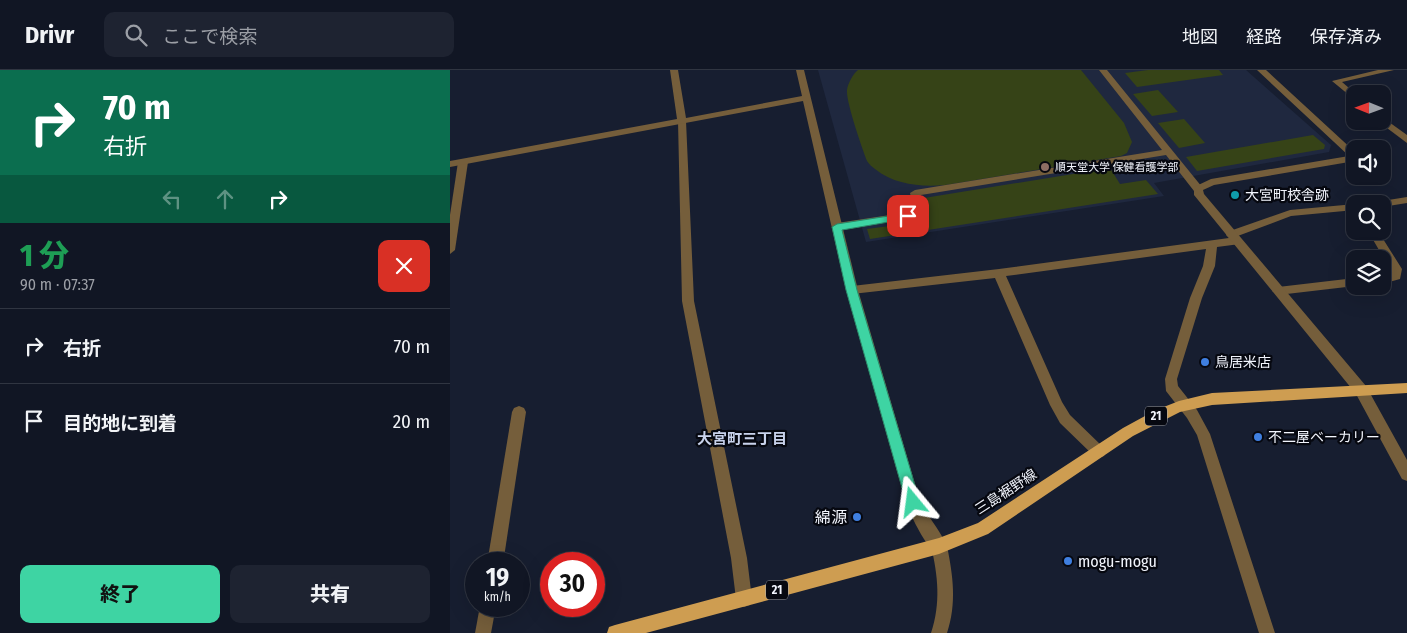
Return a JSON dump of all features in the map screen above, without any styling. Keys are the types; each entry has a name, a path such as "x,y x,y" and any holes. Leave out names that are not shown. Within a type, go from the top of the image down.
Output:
{"main road":[{"name":"三島裾野線","path":"615,633 939,546 983,529 1128,432 1161,414 1184,406 1212,399 1407,388"}],"street":[{"path":"674,70 682,121 688,300 739,558 744,599"},
{"path":"800,70 852,290 913,502 923,523 939,546 947,581 946,616 939,633"},
{"path":"1103,70 1198,189 1199,195 1361,390 1407,474"},
{"path":"1198,189 1211,182 1352,159 1354,156 1317,119 1260,70"},
{"path":"1346,90 1336,82 1390,70"},
{"path":"450,164 806,98"},
{"path":"1391,127 1407,140"},
{"path":"837,227 908,216 906,206 918,204 915,193 1169,152"},
{"path":"450,250 463,162"},
{"path":"1391,203 1407,200"},
{"path":"852,290 999,274 1212,244 1234,238 1290,213 1346,208"},
{"path":"1212,244 1209,266 1196,298 1170,379 1172,387 1184,406 1192,414 1203,434 1268,633"},
{"path":"1391,261 1396,269 1396,276 1391,277"},
{"path":"999,274 1057,405 1066,419 1099,452"},
{"path":"1278,291 1346,283"},
{"path":"497,552 519,412"},
{"path":"483,633 486,617"}],"shaded area":[{"name":"順天堂大学 保健看護学部","path":"818,70 1246,70 1331,145 1329,152 1154,183 1164,196 866,242"}],"green space":[{"path":"858,70 1081,70 1124,123 1132,142 1127,153 1121,156 945,185 927,186 900,182 883,174 867,161 847,96 848,84"},
{"path":"1148,70 1219,70 1223,75 1137,87 1125,73"},
{"path":"1158,90 1178,112 1152,116 1133,94"},
{"path":"1184,119 1205,143 1179,148 1158,123"},
{"path":"1313,135 1325,145 1324,149 1197,171 1186,157"},
{"path":"1110,168 1120,184 1146,180 1158,194 870,239 867,229 919,222 916,210 926,208 924,198"}],"place":[{"name":"順天堂大学 保健看護学部","path":"1045,167"},
{"name":"大宮町校舎跡","path":"1235,195"},
{"name":"鳥居米店","path":"1205,362"},
{"name":"不二屋ベーカリー","path":"1258,437"},
{"name":"綿源","path":"857,517"},
{"name":"mogu-mogu","path":"1068,561"}],"district":[{"name":"大宮町三丁目","path":"742,439"}],"route":[{"path":"908,216 837,227 852,290 913,502"}]}
